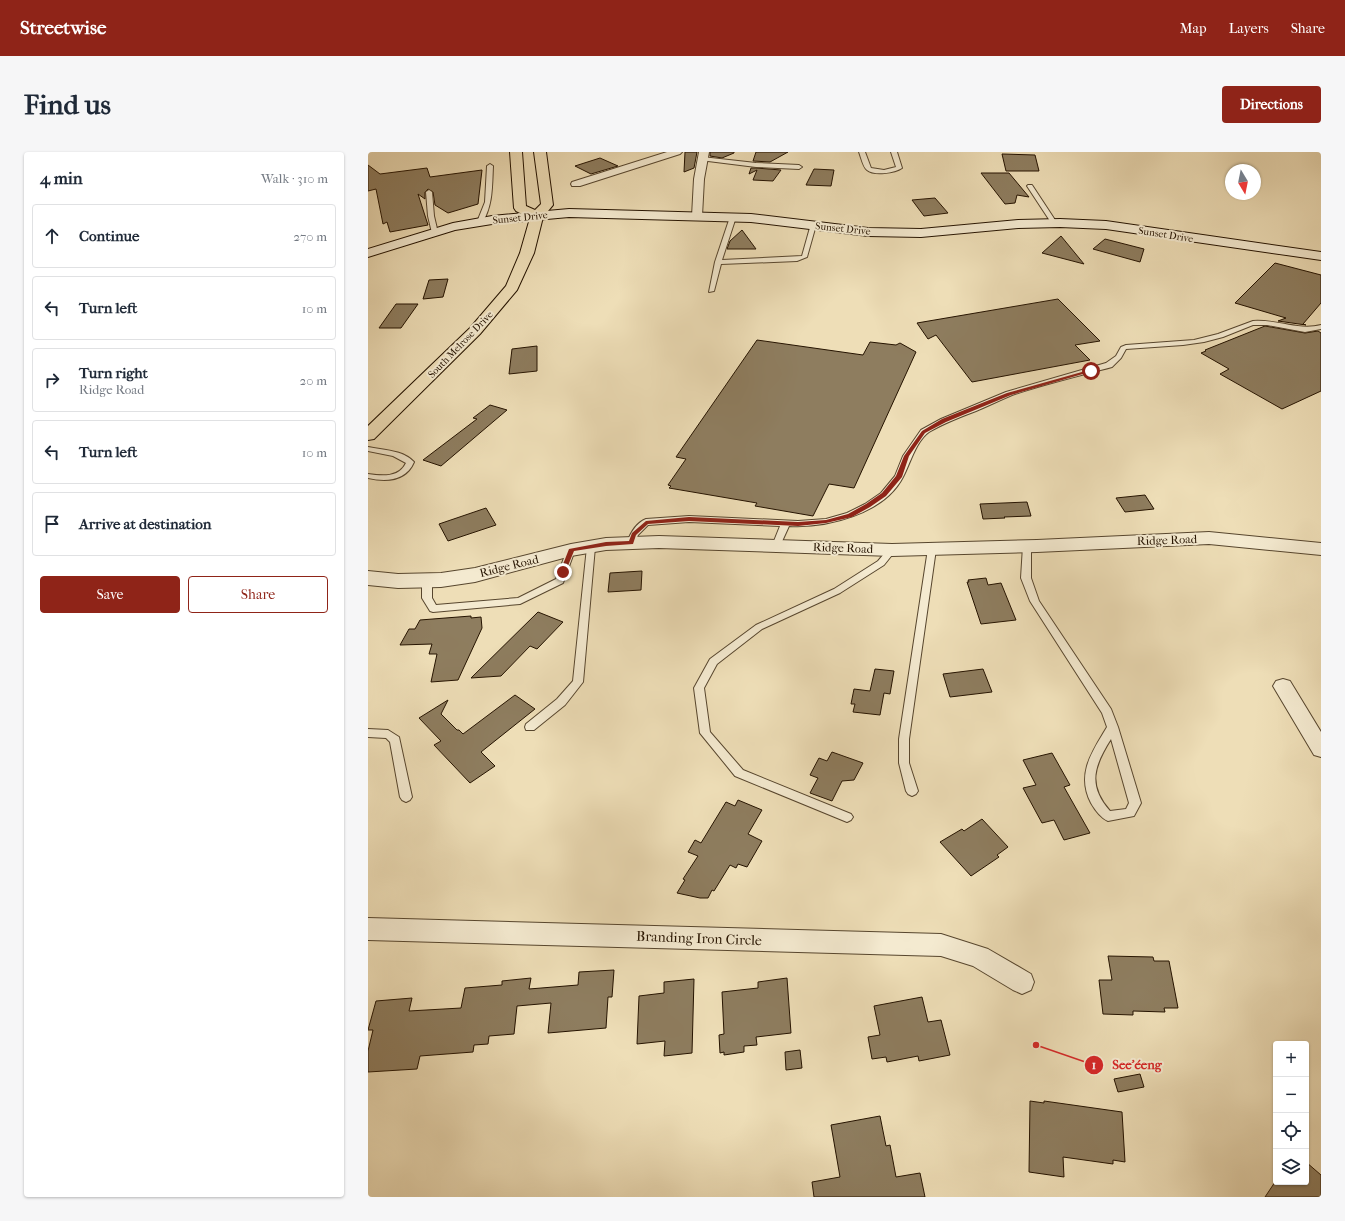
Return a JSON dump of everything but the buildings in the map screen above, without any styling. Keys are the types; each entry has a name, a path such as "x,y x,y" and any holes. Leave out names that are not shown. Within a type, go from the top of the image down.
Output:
{"main road":[{"path":"516,152 520,208 537,216"},
{"name":"South Melrose Drive","path":"368,435 476,331 512,287 527,253 537,216 547,206 540,152"},
{"name":"Sunset Drive","path":"368,253 435,233 480,222 568,213 733,217 868,232 963,230 1018,224 1054,223 1106,225 1321,256"},
{"name":"Ridge Road","path":"368,578 398,581 427,580 474,575 571,550 631,543 659,542 892,550 1209,538 1321,549"}],"street":[{"path":"576,184 677,152"},
{"path":"697,216 699,179 703,155"},
{"path":"1283,686 1321,749"},
{"name":"Branding Iron Circle","path":"368,929 941,945 979,957 1022,982"}],"lane":[{"path":"862,152 869,169 874,172 899,168 894,152"},
{"path":"703,155 756,165 799,167"},
{"path":"480,222 488,204 490,166"},
{"path":"1030,186 1054,223"},
{"path":"429,192 431,216 435,233"},
{"path":"711,290 718,262 733,217"},
{"path":"718,262 797,259 804,257 806,254 809,233 813,225"},
{"path":"631,543 634,534 646,522 689,519 786,523 826,522 850,515 868,506 884,495 899,477 907,456 924,432 944,420 1009,394 1109,365 1119,357 1123,348 1128,346 1189,343 1216,337 1257,323 1271,323 1307,331 1321,327"},
{"path":"368,449 406,458 410,462 409,466 404,472 390,478 381,479 368,476"},
{"path":"776,546 786,523"},
{"path":"1027,546 1026,578 1035,601 1107,712 1113,727 1135,803 1130,814 1108,816 1098,806 1092,795 1089,776 1094,759 1113,727"},
{"path":"530,727 561,702 578,682 592,547"},
{"path":"912,792 904,762 904,739 932,549"},
{"path":"427,580 427,598 433,609 449,609 520,601 560,581 571,550"},
{"path":"846,817 739,773 705,733 699,688 713,662 758,627 837,591 881,563 892,550"},
{"path":"368,733 388,734 395,740 406,797"}],"place":[{"name":"See'éeng","path":"1036,1045"}],"route":[{"path":"563,572 571,550 606,544 631,543 634,534 646,522 689,519 737,520 798,524 826,522 850,515 868,506 884,495 899,477 907,456 924,432 944,420 1009,394 1091,371"}]}
